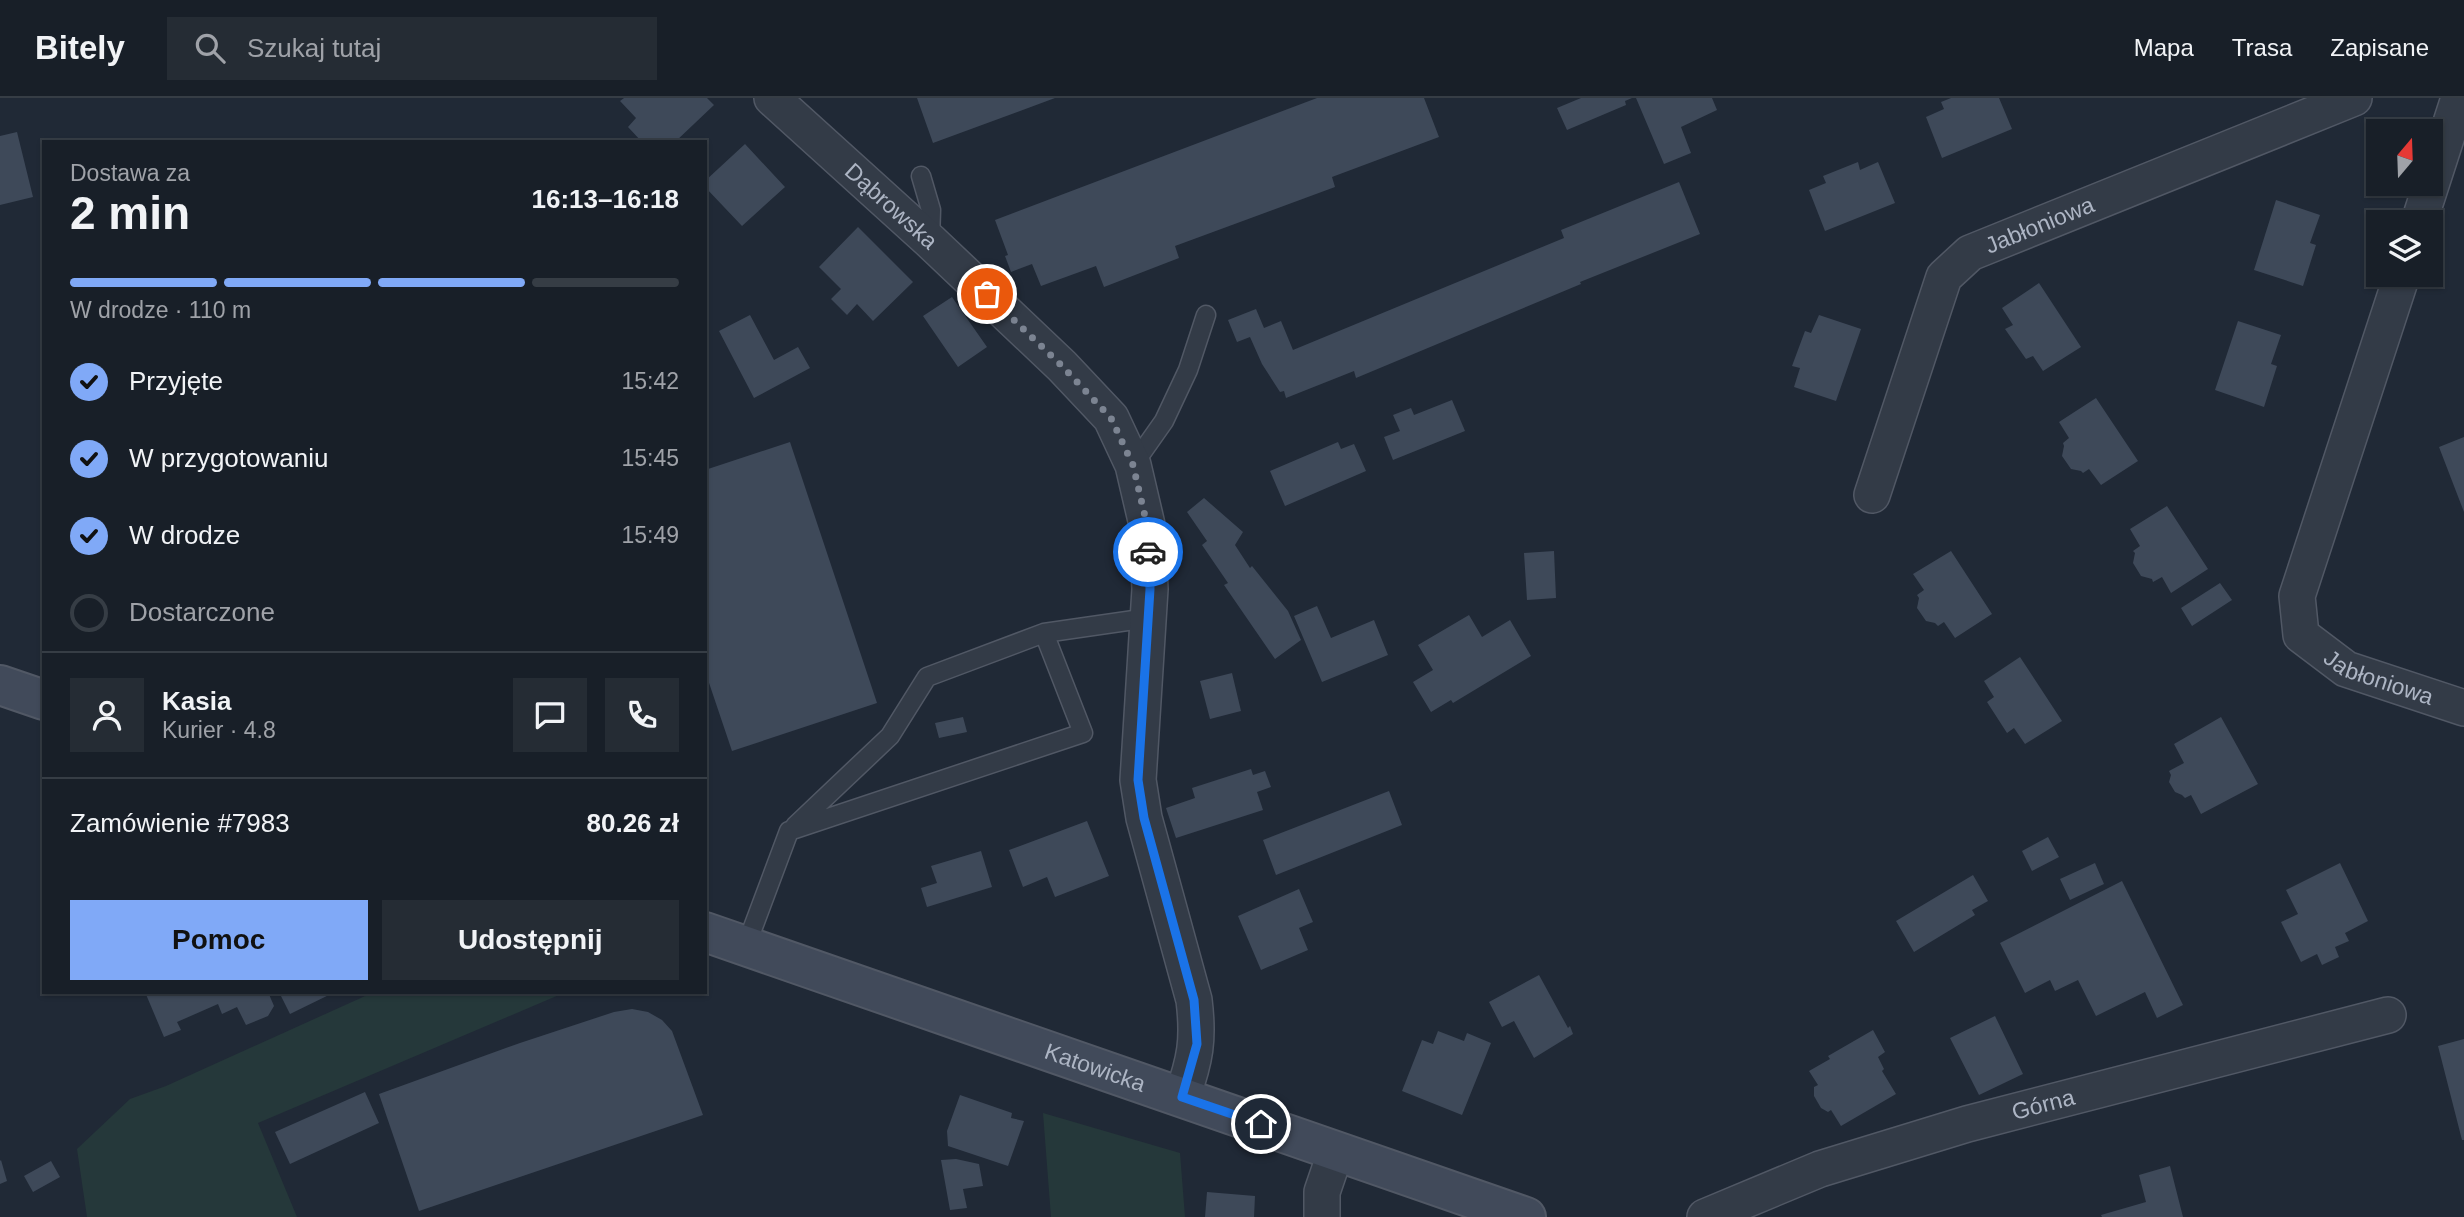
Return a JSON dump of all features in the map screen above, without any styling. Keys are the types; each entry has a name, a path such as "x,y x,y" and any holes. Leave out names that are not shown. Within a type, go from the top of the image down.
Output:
{"street":[{"name":"Dąbrowska","path":"772,98 930,241 1062,366 1111,418 1133,465 1147,525 1150,589 1138,780 1147,831 1194,1000 1197,1044 1182,1097"},
{"name":"Jabłoniowa","path":"1872,495 1944,277 1970,254 2354,98"},
{"path":"2423,210 2459,98"},
{"name":"Jabłoniowa","path":"2398,287 2297,596 2301,635 2346,669 2464,708"},
{"path":"0,685 42,699"},
{"name":"Katowicka","path":"707,933 1527,1217"},
{"name":"Górna","path":"1704,1217 1820,1169 1967,1124 2388,1015"},
{"path":"1322,1217 1322,1192 1336,1151"}],"lane":[{"path":"921,176 931,210 930,241"},
{"path":"1133,465 1164,421 1188,370 1206,315"},
{"path":"746,946 789,831 890,737 927,677 1044,633 1148,618"},
{"path":"789,831 1083,733 1044,633"}],"shaded area":[{"path":"370,994 561,994 258,1123 297,1217 87,1217 77,1149 130,1099 166,1086"},
{"path":"1043,1113 1180,1153 1185,1217 1051,1217"}],"building":[{"path":"624,98 707,98 714,105 677,140 640,140 628,127 636,118 620,101"},
{"path":"917,98 1055,98 933,143"},
{"path":"1317,98 1424,98 1439,137 1332,177 1335,187 1175,246 1179,258 1104,287 1096,266 1041,286 1032,264 1011,272 1005,256 1008,255 995,220"},
{"path":"1581,98 1632,98 1625,101 1626,105 1567,130 1557,108"},
{"path":"1636,98 1712,98 1717,110 1681,127 1691,153 1664,164"},
{"path":"1951,98 1999,98 2012,129 1942,158 1926,117 1944,109 1941,102"},
{"path":"17,132 33,197 0,205 0,136"},
{"path":"745,144 785,187 742,226 707,189 707,179"},
{"path":"1858,162 1860,170 1878,162 1895,203 1825,231 1809,190 1826,183 1823,176"},
{"path":"1679,182 1700,234 1356,378 1354,371 1286,398 1284,391 1280,392 1262,364 1250,337 1237,342 1228,320 1256,309 1264,328 1281,321 1293,350 1564,238 1561,230"},
{"path":"2276,200 2320,215 2310,243 2316,245 2303,286 2254,270"},
{"path":"858,227 913,282 873,321 857,304 847,315 831,299 841,289 819,267"},
{"path":"2039,283 2081,347 2043,371 2033,356 2026,359 2005,329 2013,325 2002,308"},
{"path":"952,297 987,347 958,367 923,316"},
{"path":"750,315 774,360 798,347 810,368 754,398 719,331"},
{"path":"1819,315 1861,329 1836,401 1794,387 1800,368 1792,366 1805,331 1811,333"},
{"path":"2238,321 2281,335 2271,364 2277,366 2264,407 2215,390"},
{"path":"2096,398 2138,461 2101,485 2089,469 2083,473 2071,469 2062,456 2063,443 2069,438 2059,422"},
{"path":"1452,400 1465,431 1393,460 1384,437 1400,431 1393,415 1411,408 1414,415"},
{"path":"2464,437 2464,512 2439,447"},
{"path":"790,442 877,703 732,751 707,677 707,469"},
{"path":"1338,442 1341,449 1354,444 1366,471 1285,506 1270,471"},
{"path":"1204,498 1243,532 1235,545 1250,568 1252,566 1288,611 1301,640 1275,659 1224,585 1228,583 1202,545 1207,541 1187,512"},
{"path":"2167,506 2208,569 2171,593 2162,577 2153,582 2152,579 2141,576 2133,563 2133,551 2140,546 2130,529"},
{"path":"1554,551 1556,598 1527,600 1524,553"},
{"path":"1951,551 1992,614 1955,638 1944,622 1938,626 1926,621 1917,608 1917,595 1924,590 1913,574"},
{"path":"2220,583 2232,600 2192,626 2181,608"},
{"path":"1317,606 1331,638 1374,620 1388,655 1322,682 1294,616"},
{"path":"1469,615 1482,637 1510,620 1531,656 1453,703 1451,700 1431,712 1413,682 1433,670 1418,645"},
{"path":"2020,657 2062,721 2025,744 2014,728 2007,733 1987,702 1994,697 1984,681"},
{"path":"1232,673 1241,711 1210,719 1200,681"},
{"path":"963,717 967,732 939,738 935,723"},
{"path":"2221,717 2258,784 2201,814 2191,795 2185,798 2175,792 2169,782 2169,771 2184,763 2174,744"},
{"path":"1251,769 1253,775 1265,771 1271,787 1257,792 1263,810 1176,838 1166,808 1195,798 1192,788"},
{"path":"1389,791 1402,825 1276,875 1263,840"},
{"path":"1087,821 1109,876 1055,897 1047,877 1023,887 1009,850"},
{"path":"2048,837 2059,857 2032,871 2022,851"},
{"path":"981,851 992,887 927,907 921,888 937,883 931,866"},
{"path":"2095,863 2104,884 2070,900 2060,879"},
{"path":"2340,863 2368,921 2345,933 2349,941 2335,947 2339,957 2322,965 2317,954 2301,962 2281,922 2298,914 2286,890"},
{"path":"1973,875 1988,901 1972,910 1975,915 1914,952 1896,921"},
{"path":"2122,881 2183,1005 2157,1018 2145,992 2096,1016 2078,980 2055,991 2050,980 2025,993 2000,943"},
{"path":"1299,889 1313,922 1299,928 1308,950 1261,970 1238,916"},
{"path":"1539,975 1573,1034 1534,1058 1514,1021 1502,1027 1489,1002"},
{"path":"146,994 269,994 274,1006 268,1016 246,1025 237,1007 222,1014 218,1004 177,1022 181,1030 164,1037"},
{"path":"280,994 331,994 290,1014"},
{"path":"632,1009 648,1012 662,1020 672,1031 703,1115 419,1211 379,1094 520,1043 614,1012"},
{"path":"1995,1016 2023,1074 1979,1095 1950,1038"},
{"path":"1873,1030 1885,1052 1878,1057 1884,1069 1882,1071 1896,1094 1841,1126 1831,1110 1828,1112 1821,1108 1814,1096 1814,1087 1818,1085 1809,1071 1830,1059 1828,1056"},
{"path":"1438,1031 1464,1041 1467,1033 1491,1043 1462,1115 1402,1091 1422,1040 1433,1044"},
{"path":"2464,1039 2464,1140 2462,1140 2438,1046"},
{"path":"365,1092 379,1123 290,1164 275,1132"},
{"path":"960,1095 1012,1113 1011,1118 1024,1121 1008,1166 948,1146 947,1131"},
{"path":"956,1159 979,1164 983,1186 963,1189 967,1208 950,1210 941,1160"},
{"path":"0,1161 7,1181 0,1184"},
{"path":"51,1161 60,1177 33,1192 24,1176"},
{"path":"2170,1166 2183,1217 2102,1217 2101,1215 2146,1202 2139,1175"},
{"path":"1207,1192 1255,1196 1254,1217 1205,1217"}],"way so far":[{"path":"987,294 1062,366 1111,418 1133,465 1147,525 1148,552"}],"route":[{"path":"1148,552 1150,589 1138,780 1144,818 1194,1000 1197,1044 1182,1097 1261,1124"}]}
